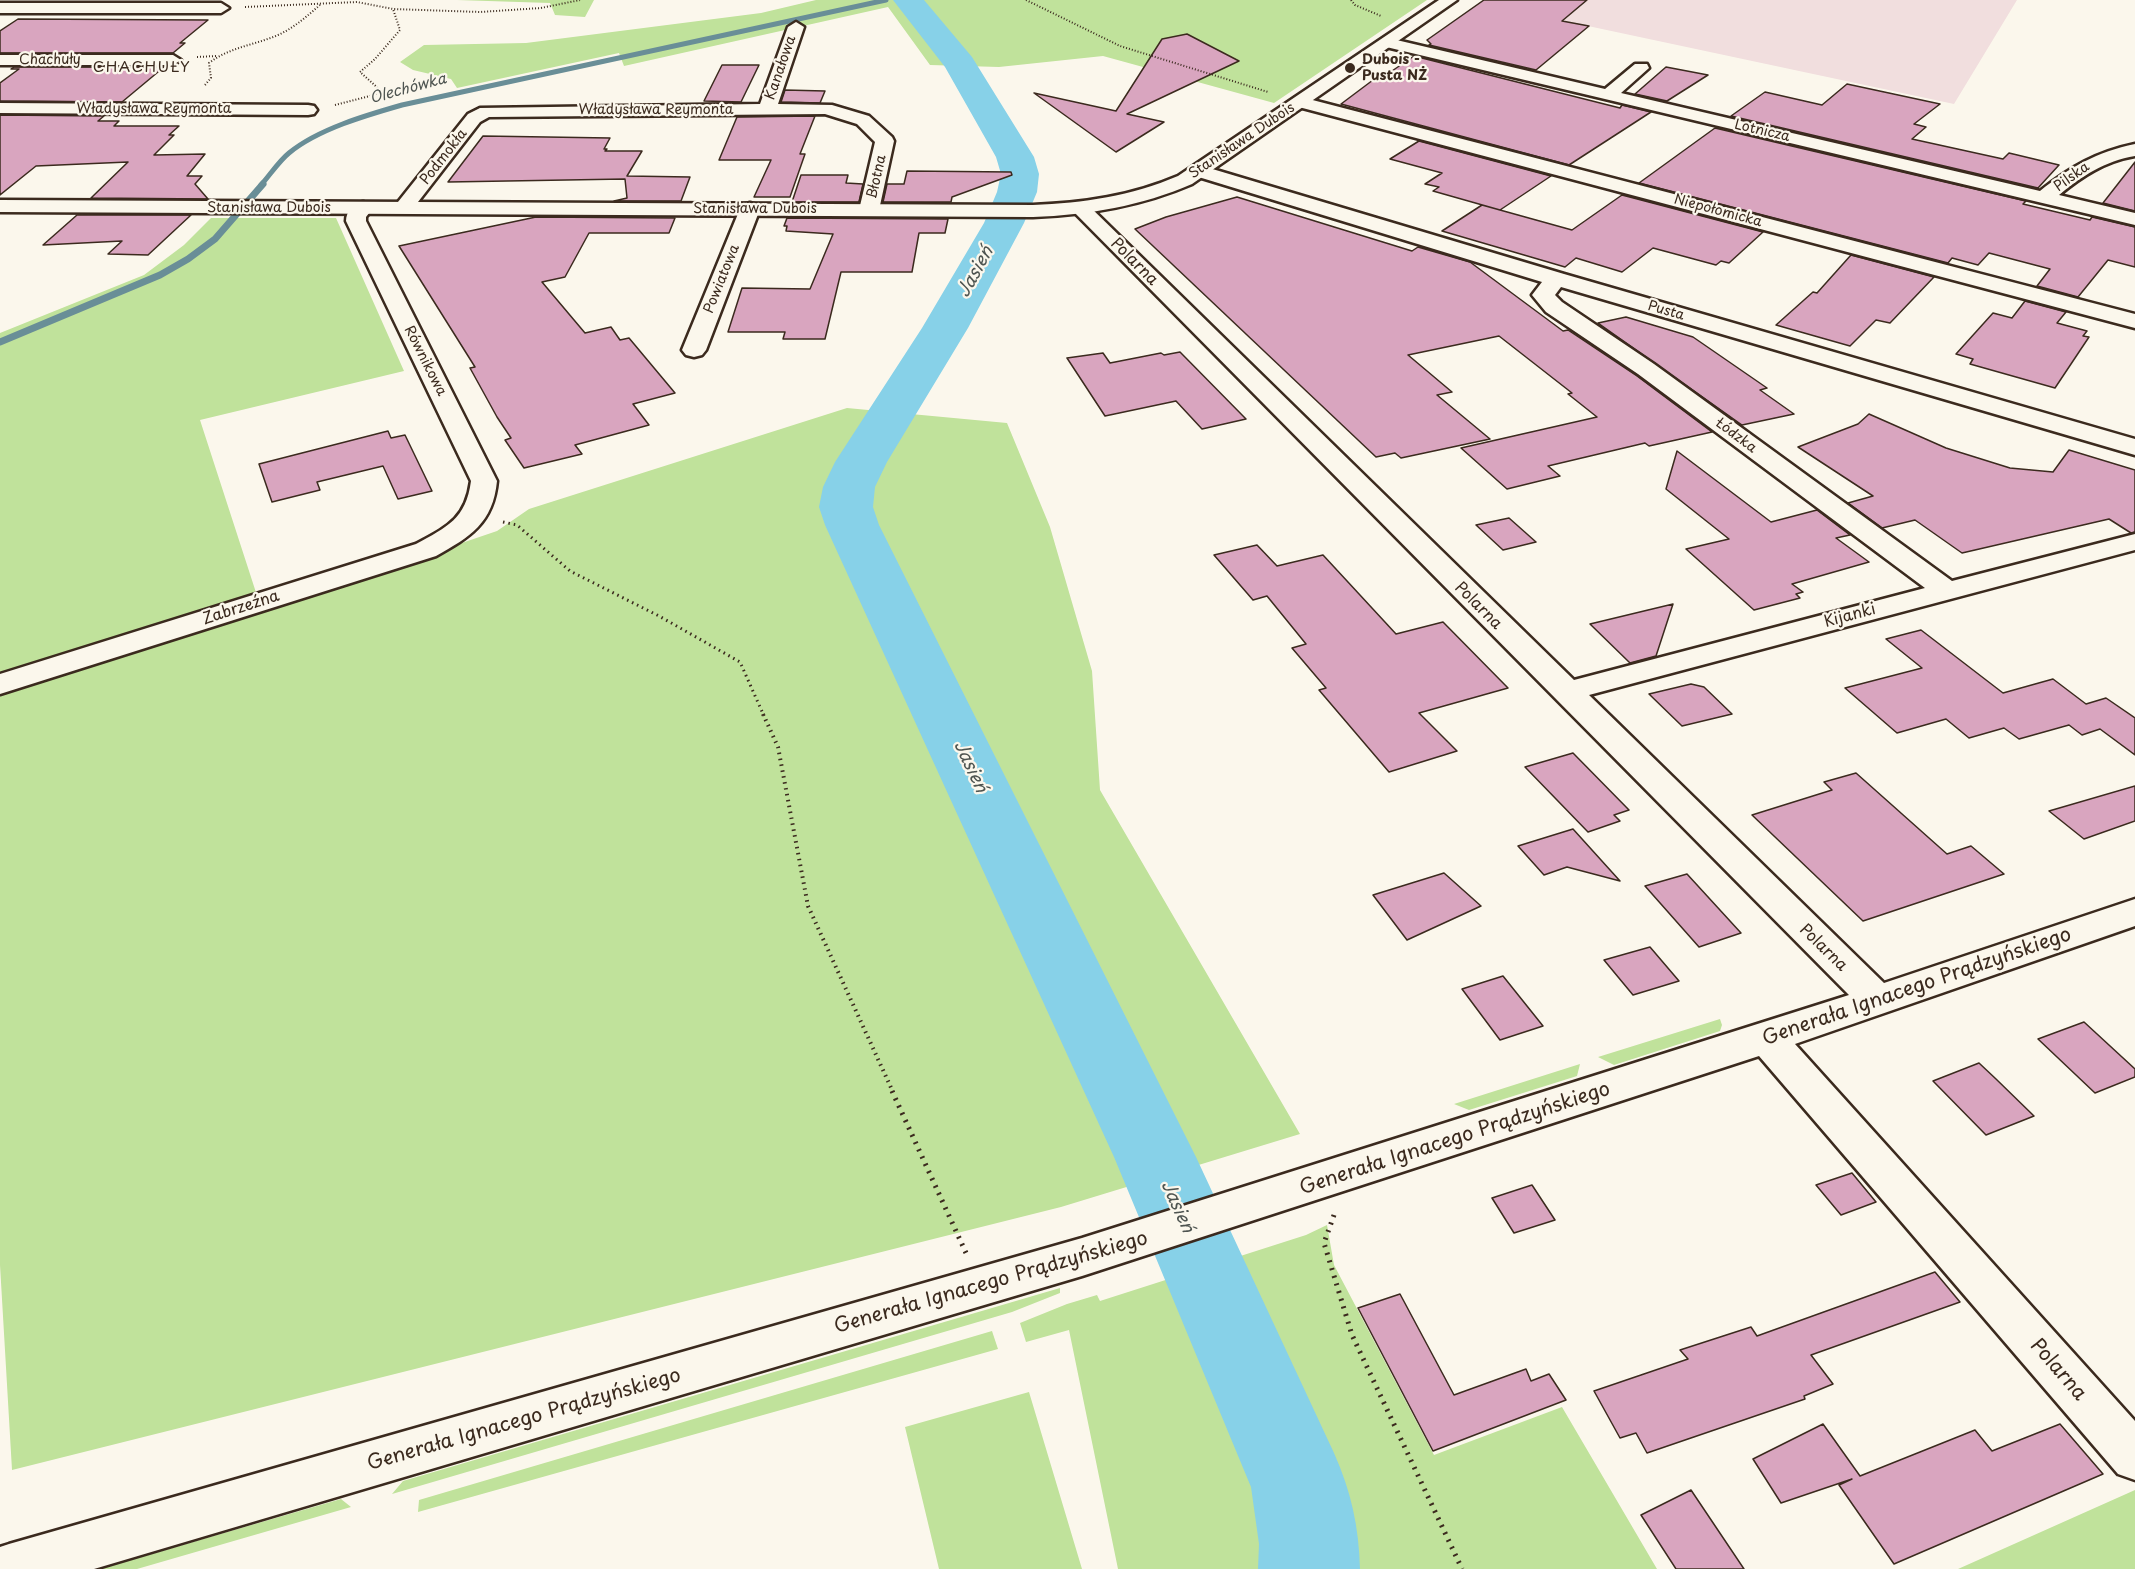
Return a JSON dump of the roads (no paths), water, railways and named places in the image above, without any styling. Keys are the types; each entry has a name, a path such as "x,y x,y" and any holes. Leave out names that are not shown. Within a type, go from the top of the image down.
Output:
{"street":[{"name":"Stanisława Dubois","path":"0,206 1033,211 1081,209 1140,198 1199,171 1388,44 1449,0"},
{"path":"0,8 221,8"},
{"name":"Kanałowa","path":"767,109 796,27"},
{"name":"Lotnicza","path":"1388,44 2135,219"},
{"name":"Chachuły","path":"0,60 173,60"},
{"path":"1608,95 1641,68"},
{"name":"Niepołomicka","path":"1301,102 2135,321"},
{"name":"Władysława Reymonta","path":"0,108 308,110"},
{"name":"Władysława Reymonta","path":"486,112 826,109"},
{"name":"Błotna","path":"826,109 863,120 885,141 869,210"},
{"name":"Podmokła","path":"404,207 474,118 486,112"},
{"name":"Pilska","path":"2044,197 2088,164 2113,154 2135,150"},
{"name":"Pusta","path":"1199,171 1556,279 2135,447"},
{"name":"Równikowa","path":"363,208 356,216 356,221 484,481 482,498 475,517"},
{"name":"Powiatowa","path":"694,350 750,209"},
{"name":"Polarna","path":"1081,209 1877,1000"},
{"name":"Łódzka","path":"1556,279 1543,295 1554,307 1646,369 1947,591"},
{"name":"Zabrzeźna","path":"0,684 426,550 457,532 475,517"},
{"name":"Kijanki","path":"1565,692 2135,542"},
{"name":"Generała Ignacego Prądzyńskiego","path":"9,1569 1082,1257 1767,1038 2135,912"},
{"name":"Polarna","path":"1767,1038 2135,1457"}],"waterway":[{"name":"Olechówka","path":"261,185 285,156 301,144 328,130 388,109 886,0"},
{"name":"Jasień","path":"908,0 960,64 1015,157 1020,174 1017,192 1004,223 945,328 861,462 849,487 846,507 852,525 1155,1157 1300,1487 1309,1544 1309,1569"},
{"name":"Olechówka","path":"0,342 160,275 188,259 215,239 263,184"}],"place":[{"name":"Dubois - Pusta NŻ","path":"1350,68"}],"district":[{"name":"CHACHUŁY","path":"142,68"}]}
